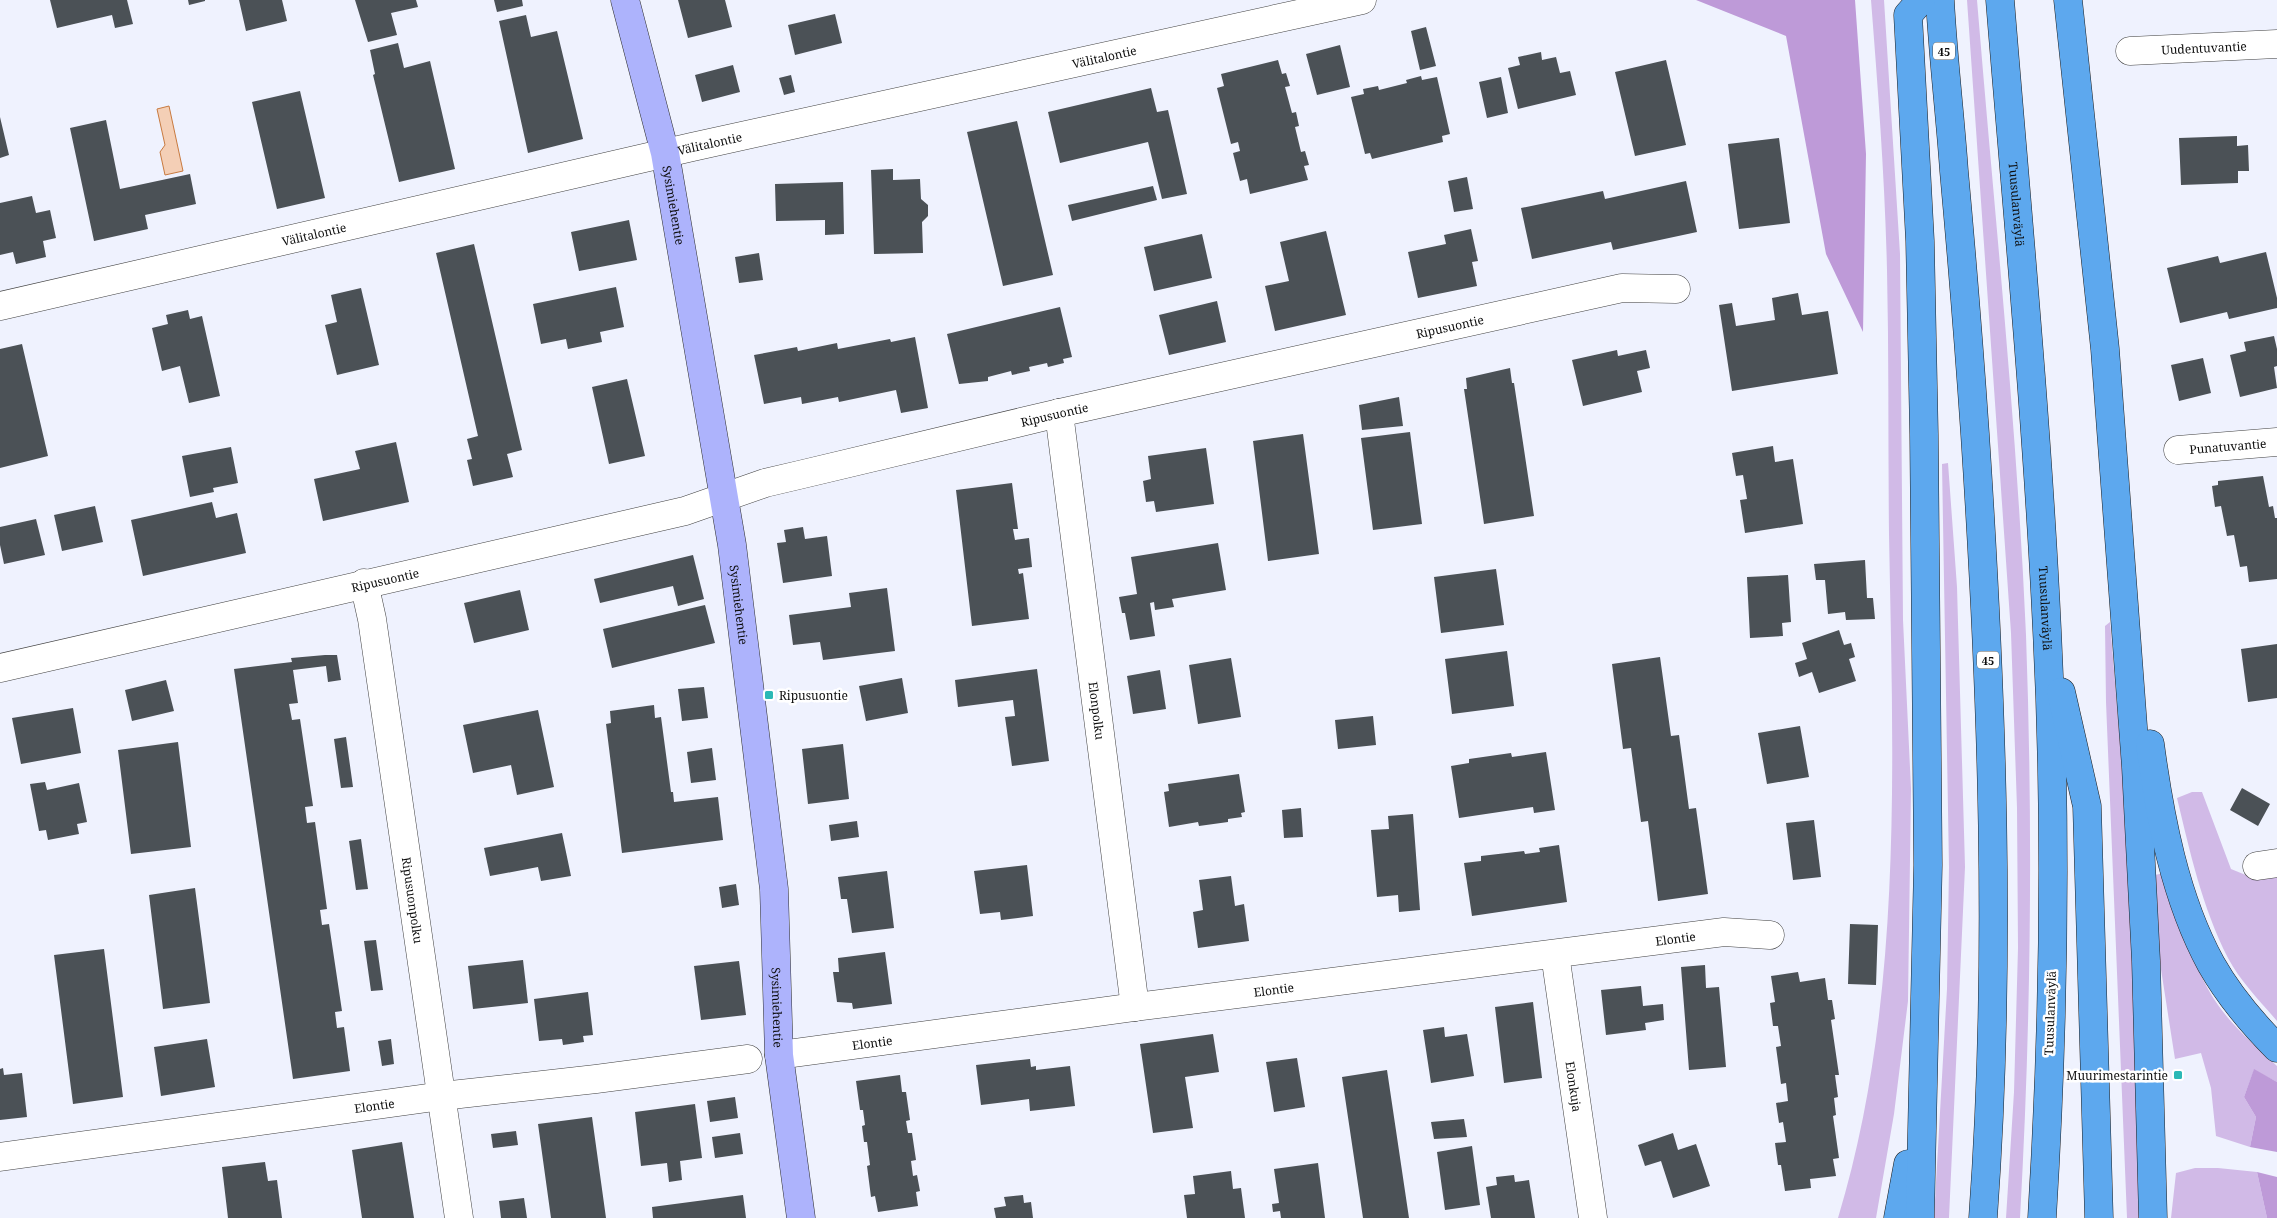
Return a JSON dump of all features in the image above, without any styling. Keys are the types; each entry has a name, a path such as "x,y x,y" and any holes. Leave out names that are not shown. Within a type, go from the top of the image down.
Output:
{"highway":[{"path":"1920,1218 1928,865 1924,434 1920,241 1908,16 1921,0"},
{"name":"45","path":"1940,0 1975,434 1987,643 1993,808 1989,1091 1983,1218"},
{"name":"Tuusulanväylä","path":"2000,0 2035,430 2047,630 2052,807 2053,949 2042,1218"},
{"path":"2068,0 2105,349 2136,767 2146,952 2153,1218"},
{"path":"2116,484 2153,766 2160,808 2176,873 2191,918 2211,965 2240,1006 2277,1048"},
{"path":"2047,630 2086,806 2099,1218"},
{"path":"1898,1218 1922,1076"}],"street":[{"name":"Sysimiehentie","path":"625,0 665,153 732,545 774,889 779,1055 801,1218"},
{"name":"Välitalontie","path":"0,306 665,153 1362,0"},
{"name":"Uudentuvantie","path":"2130,51 2277,44"},
{"name":"Ripusuontie","path":"0,668 364,583 685,511 765,483 1059,413 1622,288 1676,289"},
{"name":"Elonpolku","path":"1059,413 1135,1007"},
{"name":"Punatuvantie","path":"2178,450 2277,442"},
{"name":"Ripusuonpolku","path":"364,583 373,628 459,1218"},
{"name":"Elontie","path":"779,1055 1135,1007 1724,932 1770,935"},
{"name":"Elonkuja","path":"1555,954 1592,1218"},
{"name":"Elontie","path":"0,1157 442,1096 596,1079 748,1059"}],"shaded area":[{"path":"1696,0 1855,0 1866,154 1863,332 1826,254 1786,36"},
{"path":"1871,0 1884,0 1900,254 1903,620 1911,789 1908,1001 1894,1114 1876,1218 1838,1218 1859,1135 1874,1051 1884,965 1890,879 1892,706 1887,270 1879,101"},
{"path":"1967,0 1977,0 2011,401 2026,635 2030,781 2030,927 2027,1072 2020,1218 2006,1218 2014,1092 2018,948 2017,808 2011,633"},
{"path":"169,106 183,171 165,175 160,152 165,145 157,109"},
{"path":"1948,463 1957,587 1965,867 1949,1218 1934,1218 1947,989 1949,867 1942,464"},
{"path":"2110,622 2122,767 2139,1042 2143,1218 2127,1218 2106,702 2105,626"},
{"path":"2192,792 2202,792 2231,869 2253,878 2277,876 2277,1021 2238,975 2228,958 2211,919 2198,879 2177,798"},
{"path":"2164,873 2186,941 2209,990 2231,1022 2277,1066 2277,1082 2254,1070 2244,1097 2256,1117 2250,1147 2216,1136 2211,1088 2201,1053 2175,1059 2160,963 2155,875"},
{"path":"2254,1069 2277,1082 2277,1152 2250,1147 2256,1117 2244,1097"},
{"path":"2195,1168 2257,1172 2267,1218 2171,1218 2176,1173"},
{"path":"2257,1172 2277,1177 2277,1218 2267,1218"}],"building":[{"path":"50,0 127,0 133,24 115,28 112,15 57,28"},
{"path":"188,0 205,0 205,1 189,5"},
{"path":"239,0 282,0 287,21 246,31"},
{"path":"355,0 416,0 418,7 391,13 397,35 368,42"},
{"path":"494,0 522,0 523,6 497,12"},
{"path":"678,0 725,0 732,27 688,38"},
{"path":"835,14 842,43 795,55 788,25"},
{"path":"526,15 531,37 557,31 583,139 528,153 499,21"},
{"path":"1426,27 1436,66 1420,70 1411,31"},
{"path":"398,43 404,68 430,61 455,169 399,182 373,75 375,74 370,50"},
{"path":"1340,45 1350,87 1317,95 1306,54"},
{"path":"1541,52 1542,60 1556,57 1560,73 1570,71 1576,95 1518,109 1508,68 1520,65 1518,57"},
{"path":"1278,60 1282,74 1286,73 1290,86 1285,87 1292,113 1296,112 1299,126 1295,127 1301,152 1305,151 1309,165 1304,166 1308,180 1250,194 1247,179 1240,181 1233,153 1240,151 1238,142 1231,144 1217,88 1224,86 1221,74"},
{"path":"1666,60 1686,145 1635,156 1615,72"},
{"path":"733,65 740,92 702,102 695,75"},
{"path":"791,75 795,92 784,95 779,78"},
{"path":"1421,76 1422,80 1437,77 1450,134 1442,136 1443,142 1372,159 1370,153 1365,154 1351,97 1364,94 1363,89 1378,86 1379,90 1407,83 1406,80"},
{"path":"1501,77 1508,113 1487,118 1479,82"},
{"path":"1151,88 1157,112 1168,110 1187,194 1162,199 1148,142 1060,163 1048,112"},
{"path":"300,91 325,198 277,209 252,102"},
{"path":"0,117 9,155 0,158"},
{"path":"106,120 120,189 190,174 196,204 145,215 148,229 94,241 70,128"},
{"path":"1017,121 1053,275 1003,286 967,132"},
{"path":"2237,136 2237,146 2248,145 2249,171 2238,171 2238,183 2181,185 2179,138"},
{"path":"1779,138 1790,223 1739,229 1728,144"},
{"path":"893,169 893,180 920,179 921,199 928,205 928,216 922,222 923,253 874,254 871,170"},
{"path":"1467,177 1473,209 1454,212 1448,181"},
{"path":"1686,181 1697,232 1613,250 1611,242 1532,259 1521,208 1603,191 1605,199"},
{"path":"843,182 844,234 825,235 825,220 776,221 775,184"},
{"path":"1153,186 1157,200 1072,221 1068,205"},
{"path":"32,196 36,213 50,210 56,238 43,241 46,257 16,264 13,252 0,255 0,203"},
{"path":"629,220 637,260 579,271 571,232"},
{"path":"1471,229 1478,261 1472,262 1477,286 1418,298 1408,252 1446,244 1444,235"},
{"path":"1326,231 1346,315 1275,331 1265,286 1289,281 1280,242"},
{"path":"1202,234 1212,278 1154,291 1144,247"},
{"path":"474,244 522,450 507,454 513,477 473,486 467,460 472,459 467,439 478,436 436,253"},
{"path":"2266,252 2277,298 2277,308 2229,319 2227,312 2180,323 2167,268 2218,256 2220,263"},
{"path":"759,253 763,280 739,283 735,257"},
{"path":"616,287 624,327 600,332 602,342 568,349 566,339 541,344 533,304"},
{"path":"361,288 379,365 337,375 325,325 337,322 331,295"},
{"path":"1798,293 1802,315 1828,311 1838,374 1732,391 1719,305 1732,303 1736,326 1775,320 1772,298"},
{"path":"1217,301 1226,342 1169,355 1159,315"},
{"path":"1060,307 1072,357 1063,359 1064,363 1048,367 1047,363 1029,367 1030,371 1012,375 1011,371 988,377 988,381 959,384 947,334"},
{"path":"188,310 190,319 202,316 220,396 189,403 180,366 162,371 152,328 168,324 166,315"},
{"path":"2274,336 2277,349 2277,366 2274,367 2277,388 2240,397 2230,355 2246,351 2244,342"},
{"path":"915,337 928,408 901,413 896,390 839,402 838,397 802,404 801,397 764,404 754,355 797,347 798,351 837,343 838,349 890,339 891,342"},
{"path":"22,344 48,456 0,468 0,349"},
{"path":"1617,350 1618,356 1646,350 1650,368 1637,371 1642,392 1583,406 1572,360"},
{"path":"2203,358 2211,393 2179,401 2171,365"},
{"path":"1510,368 1512,383 1514,383 1534,516 1484,524 1464,389 1467,389 1466,378"},
{"path":"627,379 645,456 609,464 592,387"},
{"path":"1399,397 1403,426 1362,430 1359,405"},
{"path":"1410,432 1422,524 1373,530 1361,438"},
{"path":"1303,434 1319,554 1268,561 1253,441"},
{"path":"396,442 409,502 323,521 314,479 360,469 355,451"},
{"path":"1773,446 1775,462 1793,459 1803,524 1745,533 1740,500 1747,499 1743,475 1736,476 1732,453"},
{"path":"231,447 238,483 213,488 214,492 190,497 182,456"},
{"path":"1206,448 1214,504 1156,512 1154,501 1146,502 1143,481 1151,479 1148,456"},
{"path":"2263,476 2269,507 2273,506 2275,518 2277,518 2277,579 2249,582 2247,566 2240,567 2234,535 2227,536 2221,506 2215,507 2212,486 2218,485 2218,481"},
{"path":"1012,483 1018,529 1013,529 1015,540 1029,538 1032,567 1018,569 1019,574 1023,573 1029,619 972,626 956,490"},
{"path":"212,502 216,518 237,513 246,553 143,576 131,520"},
{"path":"95,506 103,542 62,551 54,515"},
{"path":"36,519 45,555 4,564 0,545 0,527"},
{"path":"803,527 805,539 827,536 832,576 783,583 777,543 786,542 784,530"},
{"path":"1218,543 1226,590 1172,599 1174,607 1155,610 1154,602 1150,603 1155,636 1130,640 1125,613 1122,613 1119,597 1137,594 1131,557"},
{"path":"693,555 704,599 678,606 673,586 600,603 594,579"},
{"path":"1865,560 1867,598 1873,598 1875,619 1846,620 1845,612 1828,614 1825,580 1816,580 1814,564"},
{"path":"1496,569 1504,625 1441,633 1434,577"},
{"path":"1788,575 1791,622 1782,623 1783,636 1750,638 1747,577"},
{"path":"887,588 895,651 823,660 820,642 793,645 789,615 851,607 849,593"},
{"path":"520,590 529,630 474,643 464,603"},
{"path":"705,605 715,643 612,668 603,629"},
{"path":"1839,630 1844,645 1851,643 1855,657 1849,659 1856,681 1819,693 1812,672 1799,677 1795,663 1807,659 1802,643"},
{"path":"2277,644 2277,698 2248,702 2241,649"},
{"path":"1507,651 1514,706 1452,714 1445,659"},
{"path":"337,655 341,680 328,682 326,666 293,670 298,703 289,704 292,720 300,719 313,806 305,807 307,823 315,822 327,909 320,910 322,925 329,924 342,1011 335,1012 337,1028 344,1027 350,1071 293,1079 234,669 292,662 291,658"},
{"path":"1660,657 1671,736 1679,735 1689,809 1696,808 1708,894 1658,901 1648,821 1641,822 1631,748 1623,749 1612,664"},
{"path":"1231,658 1241,717 1198,724 1189,665"},
{"path":"1037,669 1049,761 1012,766 1005,717 1015,716 1013,700 958,707 955,680"},
{"path":"1160,670 1166,709 1133,714 1127,676"},
{"path":"902,678 908,713 866,721 859,686"},
{"path":"166,680 174,711 132,721 125,690"},
{"path":"704,687 708,718 682,721 678,689"},
{"path":"654,705 655,718 661,717 674,802 718,797 723,840 622,853 606,724 611,723 610,711"},
{"path":"73,708 81,753 21,764 12,718"},
{"path":"538,710 554,787 517,795 511,765 473,773 463,725"},
{"path":"1373,716 1376,745 1338,749 1335,720"},
{"path":"1800,726 1809,777 1767,784 1758,733"},
{"path":"346,737 353,787 341,788 334,739"},
{"path":"178,742 191,847 131,854 118,750"},
{"path":"843,744 849,799 808,804 802,749"},
{"path":"712,748 716,780 691,783 687,752"},
{"path":"1546,752 1555,810 1534,813 1533,807 1459,818 1451,766 1469,763 1469,759 1511,753 1512,757"},
{"path":"1239,774 1245,812 1241,813 1242,817 1228,819 1228,822 1199,826 1198,822 1169,827 1164,792 1169,791 1168,784"},
{"path":"45,782 47,790 79,783 87,822 77,824 79,834 48,840 46,830 39,831 30,784"},
{"path":"2242,788 2270,804 2258,826 2230,810"},
{"path":"1301,808 1303,837 1284,838 1282,810"},
{"path":"1413,814 1420,910 1399,912 1398,895 1377,897 1371,830 1389,829 1388,816"},
{"path":"1814,820 1821,877 1793,880 1786,823"},
{"path":"857,821 859,837 831,841 829,825"},
{"path":"562,833 571,876 541,881 538,867 490,876 484,848"},
{"path":"361,839 368,889 356,890 349,841"},
{"path":"1559,845 1567,902 1472,916 1464,863 1481,861 1481,856 1524,851 1525,854 1540,852 1539,848"},
{"path":"1027,865 1033,916 1001,920 1000,912 980,914 974,871"},
{"path":"887,871 894,928 852,933 847,899 841,899 838,877"},
{"path":"1231,876 1235,906 1244,904 1249,941 1198,948 1193,912 1203,910 1199,880"},
{"path":"736,884 739,905 722,908 719,887"},
{"path":"195,888 210,1003 163,1009 149,895"},
{"path":"1850,924 1878,925 1876,985 1848,984"},
{"path":"376,940 383,990 371,991 364,941"},
{"path":"104,949 123,1097 73,1104 54,955"},
{"path":"885,952 892,1004 853,1009 852,1003 837,1002 833,972 839,972 838,958"},
{"path":"523,960 528,1003 473,1009 468,966"},
{"path":"739,961 746,1015 701,1020 694,966"},
{"path":"1705,965 1706,988 1719,987 1726,1067 1689,1070 1681,967"},
{"path":"1798,972 1800,982 1825,978 1828,1000 1832,1000 1835,1019 1831,1020 1839,1075 1835,1075 1838,1097 1834,1098 1836,1115 1833,1116 1839,1158 1833,1159 1836,1176 1810,1179 1811,1188 1785,1191 1781,1165 1778,1165 1775,1143 1786,1142 1783,1122 1779,1123 1776,1103 1788,1101 1786,1083 1781,1084 1776,1047 1781,1046 1778,1026 1773,1026 1770,1003 1775,1002 1771,976"},
{"path":"1641,986 1643,1006 1663,1004 1664,1020 1645,1023 1646,1030 1606,1035 1601,990"},
{"path":"588,992 593,1035 583,1036 584,1042 563,1045 562,1039 539,1041 534,999"},
{"path":"1533,1002 1542,1078 1504,1083 1495,1007"},
{"path":"1444,1027 1445,1037 1467,1034 1474,1076 1431,1083 1423,1030"},
{"path":"1213,1034 1219,1072 1185,1077 1193,1128 1153,1133 1140,1044"},
{"path":"207,1039 215,1087 161,1096 154,1047"},
{"path":"391,1039 394,1064 382,1066 378,1041"},
{"path":"1297,1058 1305,1107 1274,1112 1266,1062"},
{"path":"1030,1059 1031,1067 1036,1066 1036,1070 1070,1066 1075,1106 1030,1111 1029,1099 981,1105 976,1065"},
{"path":"3,1068 4,1075 22,1073 27,1117 0,1120 0,1069"},
{"path":"1387,1070 1409,1218 1363,1218 1342,1077"},
{"path":"900,1075 902,1092 906,1092 910,1120 906,1121 908,1133 912,1133 916,1160 911,1161 913,1176 917,1175 920,1191 916,1192 918,1206 878,1212 875,1196 871,1197 867,1166 870,1165 867,1142 864,1142 862,1126 865,1125 863,1110 860,1110 856,1081"},
{"path":"735,1097 738,1118 710,1122 707,1101"},
{"path":"695,1104 702,1158 680,1161 682,1180 669,1182 667,1163 641,1166 635,1112"},
{"path":"592,1117 606,1218 551,1218 538,1124"},
{"path":"1464,1119 1467,1137 1434,1139 1431,1122"},
{"path":"516,1131 518,1145 493,1148 491,1134"},
{"path":"740,1133 743,1154 715,1158 712,1137"},
{"path":"1673,1133 1678,1150 1696,1144 1710,1186 1673,1198 1661,1161 1645,1166 1638,1145"},
{"path":"402,1142 414,1218 362,1218 352,1150"},
{"path":"1472,1146 1480,1205 1445,1210 1437,1152"},
{"path":"265,1162 268,1181 277,1180 282,1218 228,1218 222,1167"},
{"path":"1318,1163 1325,1218 1281,1218 1280,1211 1273,1212 1272,1204 1279,1203 1274,1169"},
{"path":"1231,1171 1233,1189 1241,1188 1245,1218 1187,1218 1184,1195 1195,1194 1193,1176"},
{"path":"1514,1175 1515,1182 1529,1180 1535,1218 1491,1218 1486,1187 1497,1185 1496,1177"},
{"path":"743,1195 746,1218 653,1218 652,1207"},
{"path":"1023,1195 1024,1203 1031,1202 1033,1218 996,1218 994,1208 1006,1206 1004,1197"},
{"path":"524,1198 527,1218 501,1218 499,1201"}],"place":[{"name":"Ripusuontie","path":"769,695"},
{"name":"Muurimestarintie","path":"2178,1075"}]}
